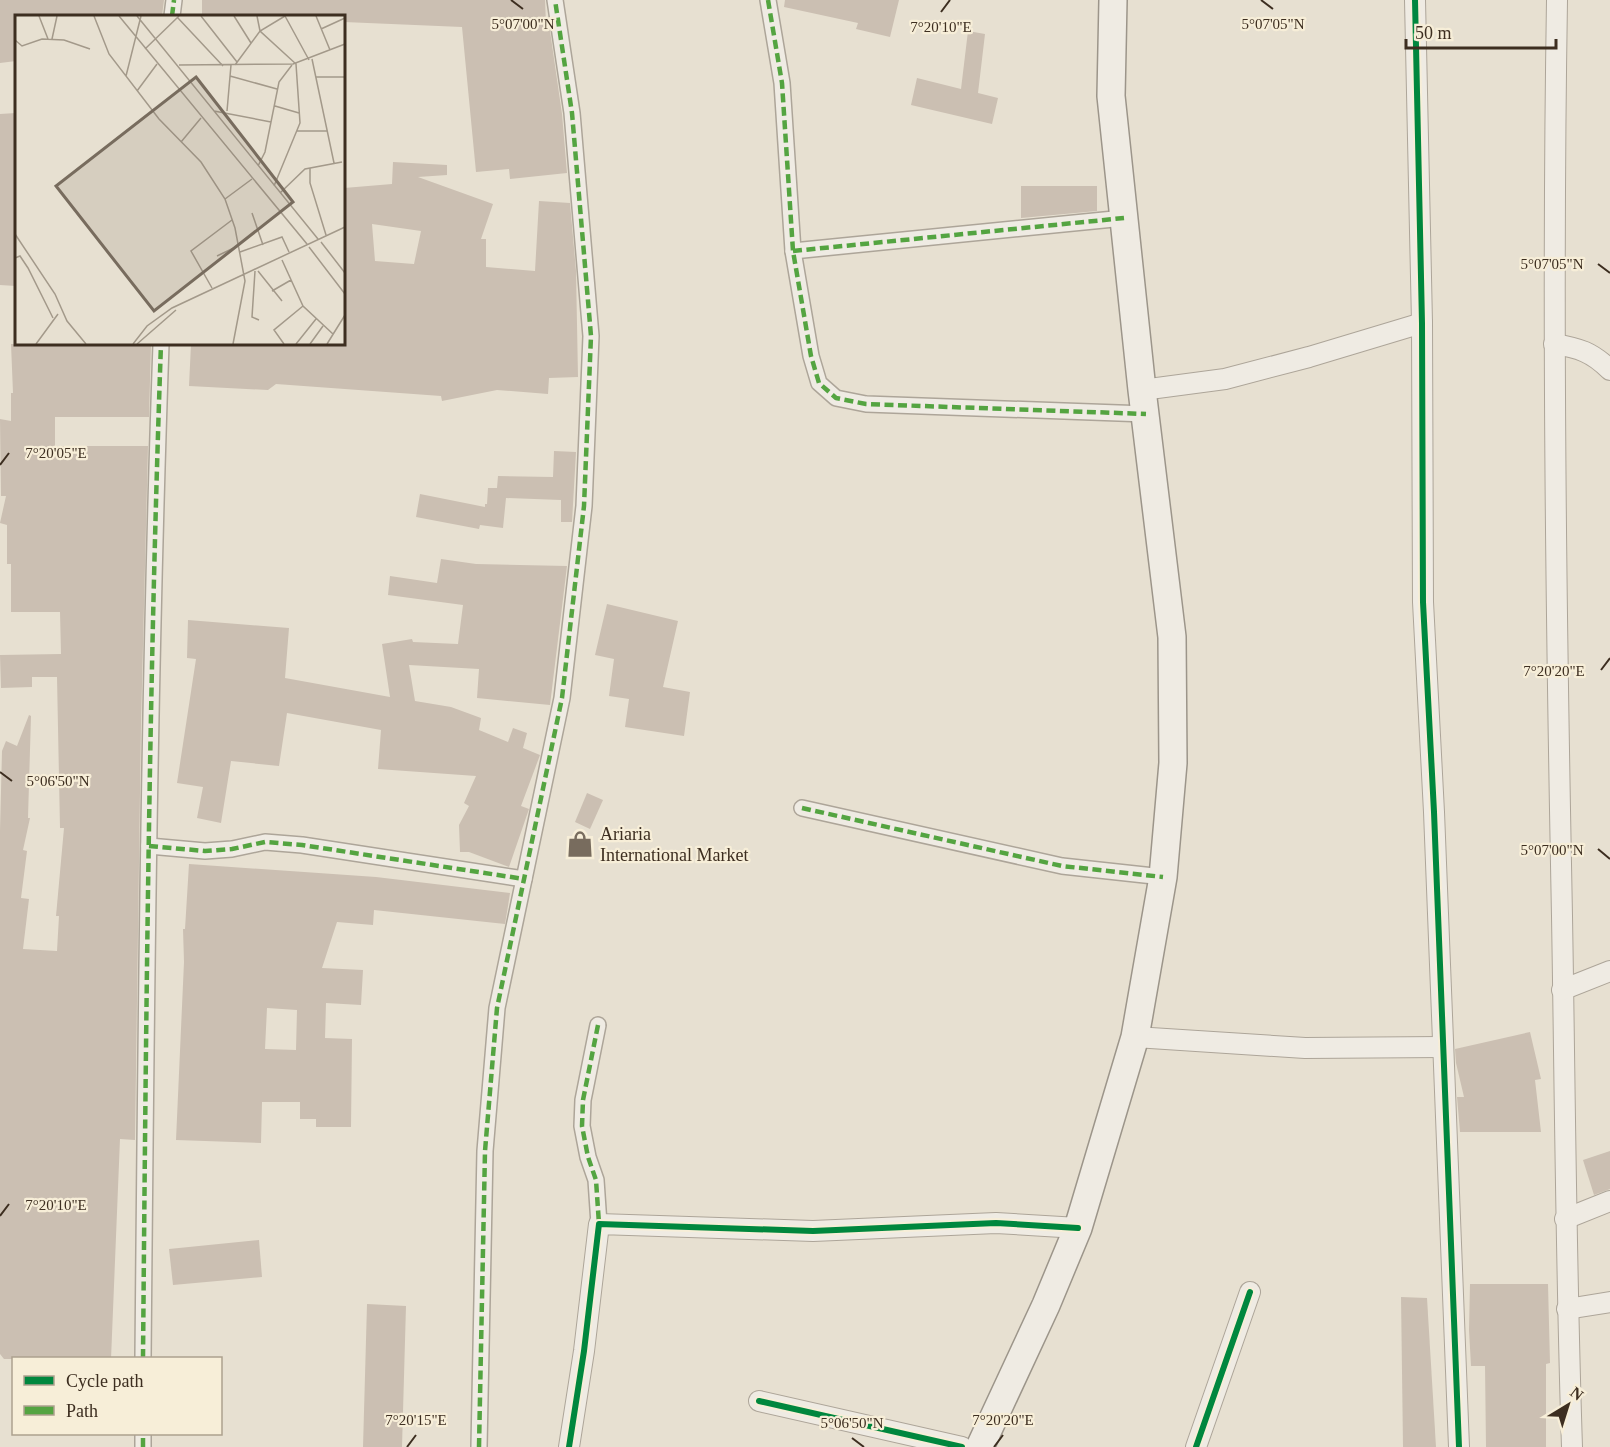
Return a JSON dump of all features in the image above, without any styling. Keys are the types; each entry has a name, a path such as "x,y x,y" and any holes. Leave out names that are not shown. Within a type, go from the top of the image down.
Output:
{"main road":[{"path":"980,1447 1046,1305 1078,1228 1135,1037 1163,877 1173,763 1172,637 1111,96 1113,0"}],"street":[{"path":"172,15 174,0"},
{"path":"479,1447 485,1151 497,1008 562,698 584,506 591,336 572,113 555,0"},
{"path":"768,0 782,83 793,251 810,356 819,383 836,398 866,404 1144,402 1309,357 1422,323"},
{"path":"1415,0 1422,323 1423,602 1434,812 1459,1447"},
{"path":"1557,0 1554,492 1565,1220 1572,1447"},
{"path":"793,251 1124,218"},
{"path":"1554,344 1578,347 1601,361 1610,370"},
{"path":"143,1357 149,846 161,345"},
{"path":"802,808 1062,866 1163,877"},
{"path":"149,846 205,851 232,849 266,842 302,845 524,879"},
{"path":"1562,990 1610,971"},
{"path":"569,1447 584,1351 599,1224 596,1180 588,1157 582,1126 583,1100 598,1025"},
{"path":"1135,1037 1305,1048 1442,1047"},
{"path":"1565,1220 1610,1201"},
{"path":"599,1224 813,1232 996,1223 1078,1228"},
{"path":"1196,1447 1250,1292"},
{"path":"1567,1309 1610,1302"},
{"path":"759,1401 962,1447"}],"building":[{"path":"0,0 164,0 162,15 15,15 15,61 0,63"},
{"path":"202,0 545,0 546,24 549,24 562,114 567,173 510,179 509,169 476,172 462,27 345,22 345,15 202,15"},
{"path":"785,0 899,0 890,37 856,29 858,23 784,7"},
{"path":"968,31 985,34 978,93 998,98 992,124 911,105 917,78 961,89"},
{"path":"15,113 15,286 0,285 0,114"},
{"path":"393,162 447,165 447,175 418,177 493,204 481,239 486,239 486,267 535,271 539,201 570,203 576,271 578,377 549,378 548,394 497,390 442,401 441,396 276,384 268,390 189,386 191,345 345,345 345,188 392,184","holes":["372,224 421,231 414,264 375,261"]},
{"path":"1021,186 1097,186 1097,211 1021,218"},
{"path":"11,344 151,345 149,417 55,417 55,446 148,446 135,1140 120,1139 111,1357 12,1357 12,1359 4,1359 0,1354 2,751 6,741 17,746 29,715 31,716 28,818 30,818 23,850 27,851 21,898 29,899 23,949 57,951 59,916 56,916 64,828 60,828 57,677 32,677 32,687 1,688 0,655 61,654 60,612 11,612 11,564 7,564 7,525 0,523 6,496 1,496 0,419 11,421 11,393 13,393"},
{"path":"554,451 576,452 572,522 561,522 561,500 506,498 503,528 480,525 479,529 416,517 420,494 485,507 488,488 497,488 498,476 553,477"},
{"path":"441,559 476,564 567,566 550,705 477,698 479,669 409,665 415,701 451,707 481,718 479,730 508,742 513,728 527,733 523,748 540,755 521,806 529,809 509,867 469,852 460,852 459,825 469,806 464,803 476,776 378,769 381,730 287,713 279,766 231,761 221,823 197,818 203,787 177,783 196,659 187,658 188,620 289,628 285,678 390,697 382,644 412,639 413,642 458,644 463,605 388,595 390,576 437,583"},
{"path":"607,604 678,621 663,687 690,692 684,736 625,727 629,699 609,696 614,659 595,655"},
{"path":"587,793 603,800 590,829 575,822"},
{"path":"189,864 376,877 510,893 505,924 374,910 373,925 337,922 322,968 363,970 361,1005 326,1003 325,1038 352,1039 351,1127 316,1127 316,1119 300,1119 300,1102 262,1102 261,1143 176,1140 184,962 183,929 185,929","holes":["267,1008 297,1010 296,1050 265,1049"]},
{"path":"1530,1032 1541,1079 1535,1080 1541,1132 1460,1132 1457,1097 1464,1097 1455,1049"},
{"path":"1610,1151 1610,1189 1594,1195 1583,1160"},
{"path":"259,1240 262,1277 173,1285 169,1249"},
{"path":"1470,1284 1548,1284 1550,1363 1546,1364 1546,1447 1486,1447 1485,1366 1471,1366"},
{"path":"1401,1297 1427,1298 1436,1447 1403,1447"},
{"path":"367,1304 406,1306 402,1447 363,1447"}],"marked path":[{"path":"172,15 174,0"},
{"path":"479,1447 485,1151 497,1008 562,698 584,506 591,336 572,113 555,0"},
{"path":"768,0 782,83 793,251 811,356 819,383 836,398 866,404 1146,414"},
{"path":"793,251 1124,218"},
{"path":"143,1357 151,724 161,345"},
{"path":"802,808 1062,866 1163,877"},
{"path":"149,846 205,851 232,849 265,842 302,845 524,879"},
{"path":"598,1025 583,1100 582,1126 588,1157 596,1180 599,1224"},
{"path":"143,1435 143,1447"}],"cycle path":[{"path":"1415,0 1422,323 1423,602 1434,812 1459,1447"},
{"path":"569,1447 584,1351 599,1224 813,1231 996,1223 1078,1228"},
{"path":"1196,1447 1250,1292"},
{"path":"759,1401 962,1447"}],"place":[{"name":"Ariaria International Market","path":"580,844"}]}
